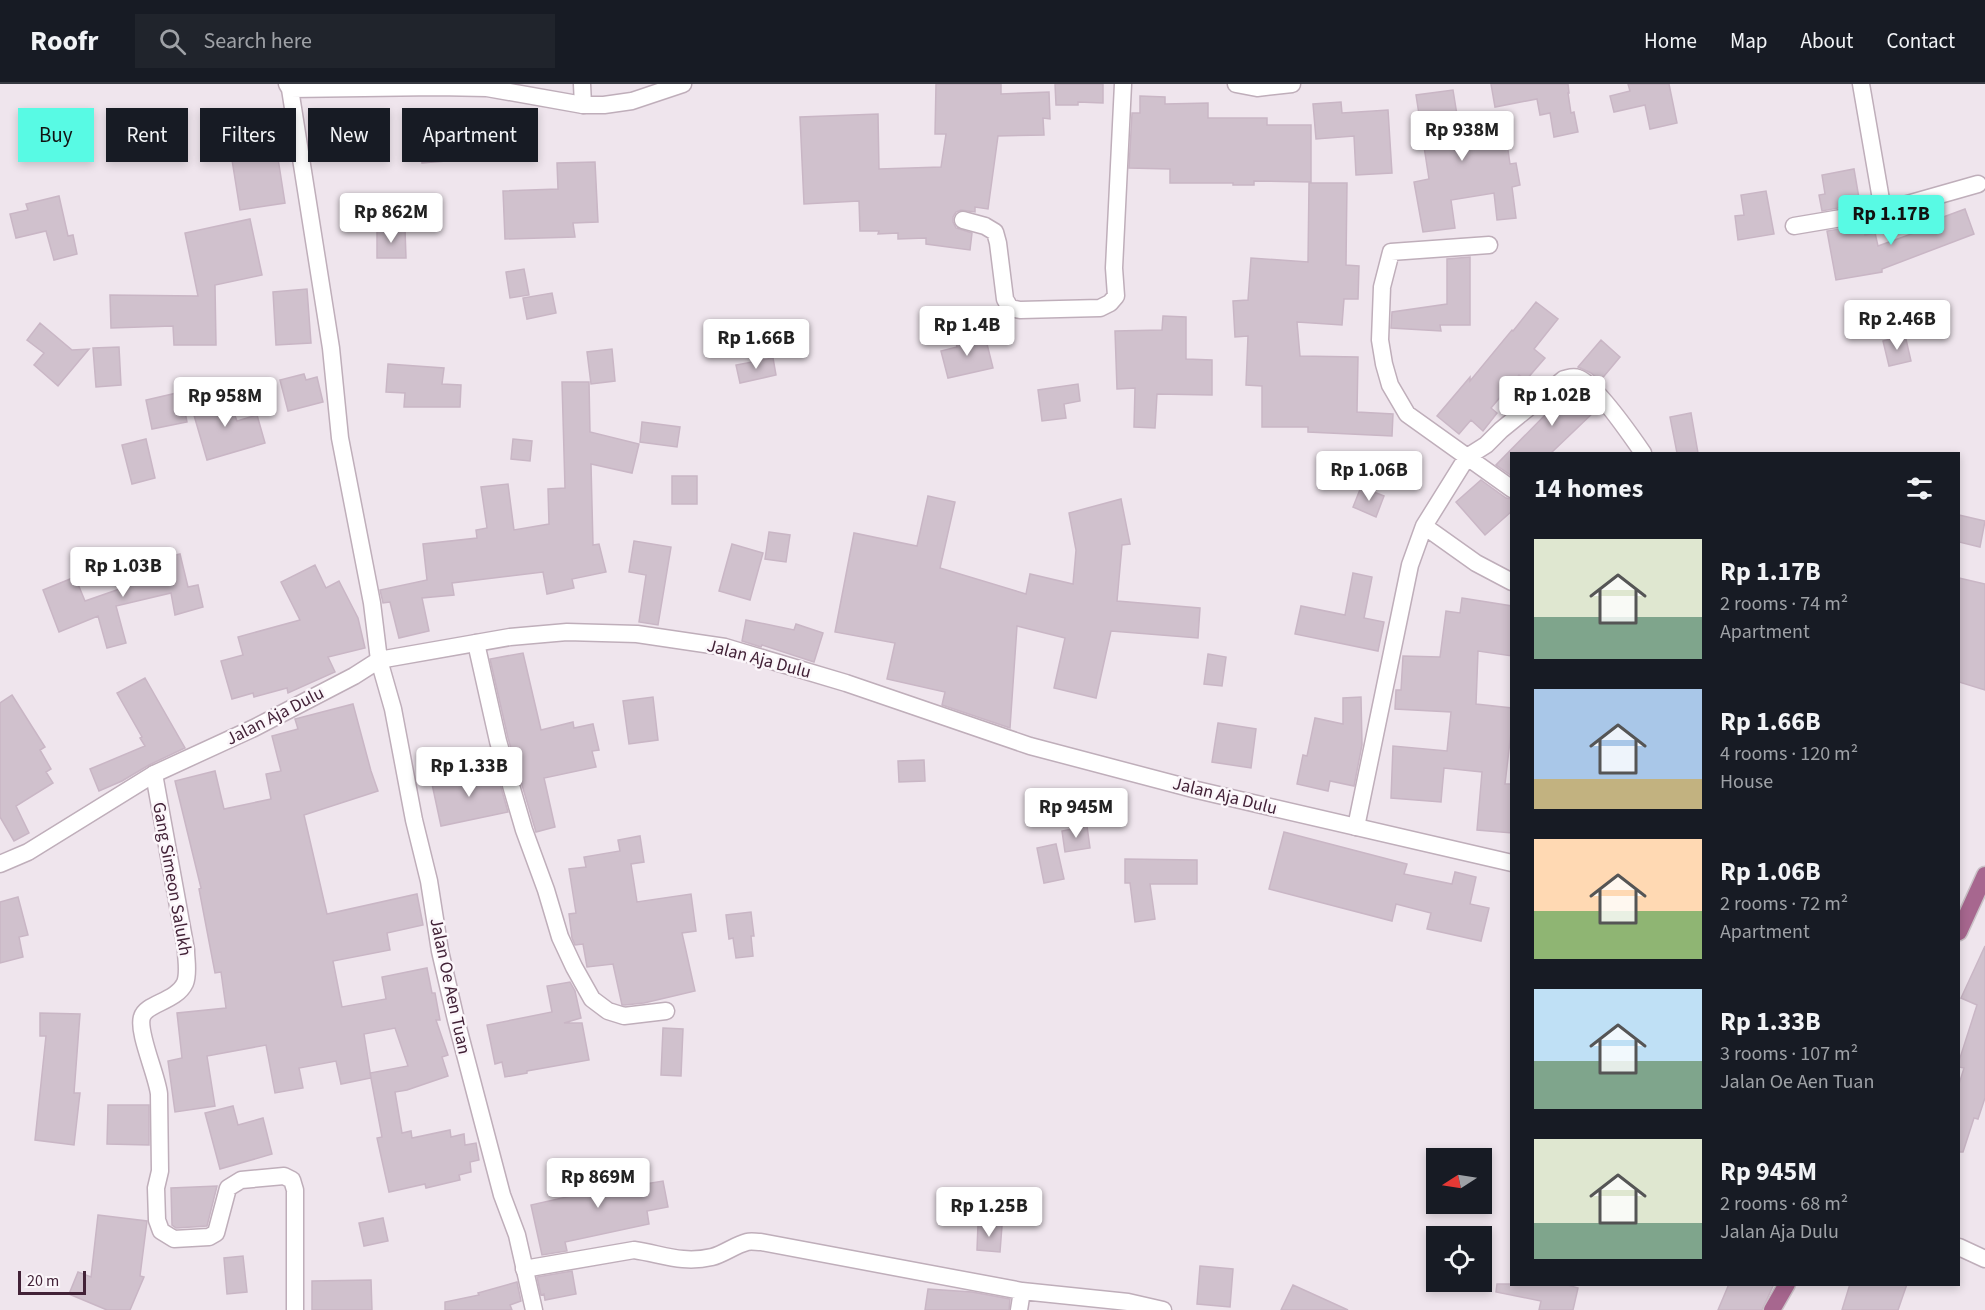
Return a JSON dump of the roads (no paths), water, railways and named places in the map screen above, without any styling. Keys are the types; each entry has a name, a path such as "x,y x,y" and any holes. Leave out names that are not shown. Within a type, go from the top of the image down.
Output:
{"main road":[{"path":"1960,930 1983,885"},
{"path":"1772,1310 1786,1286"}],"street":[{"path":"582,84 583,105"},
{"path":"289,87 487,88 583,105 603,105 632,101 683,84"},
{"path":"963,219 995,232 1005,299 1010,308 1020,310 1100,308 1110,303 1116,296 1114,268 1123,84"},
{"path":"1236,84 1257,88 1292,84"},
{"path":"1861,84 1883,211"},
{"name":"Jalan Oe Aen Tuan","path":"289,87 331,348 340,438 372,603 379,660 393,709 414,820 429,881 440,951 456,1020 502,1196 517,1235 534,1310"},
{"path":"1794,226 1883,211 1978,184"},
{"path":"1489,245 1391,252 1382,288 1380,340 1390,385 1407,414 1510,488"},
{"path":"1356,827 1410,565 1424,526 1467,457 1486,445 1564,379 1572,377 1580,378 1589,385 1629,432 1642,452"},
{"path":"1424,526 1476,563 1510,581"},
{"name":"Jalan Aja Dulu","path":"0,864 28,852 154,774 254,728 354,676 379,660 476,643 567,632 637,634 725,646 846,683 1030,746 1197,790 1510,863"},
{"path":"476,643 498,741 524,830 560,937 574,967 592,999 608,1011 624,1016 666,1011"},
{"name":"Gang Simeon Salukh","path":"154,774 186,950 187,976 177,994 149,1008 141,1020 144,1040 158,1082 159,1094 160,1171 156,1188 157,1220 161,1231 174,1239 209,1237 216,1233 220,1225 228,1188 235,1183 242,1180 284,1176 292,1180 295,1190 295,1310"},
{"path":"524,1269 634,1250 650,1252 663,1257 696,1260 715,1257 747,1242 761,1242 1022,1291 1163,1310"},
{"path":"1960,1246 1985,1259"},
{"path":"1019,1310 1022,1291"}]}
